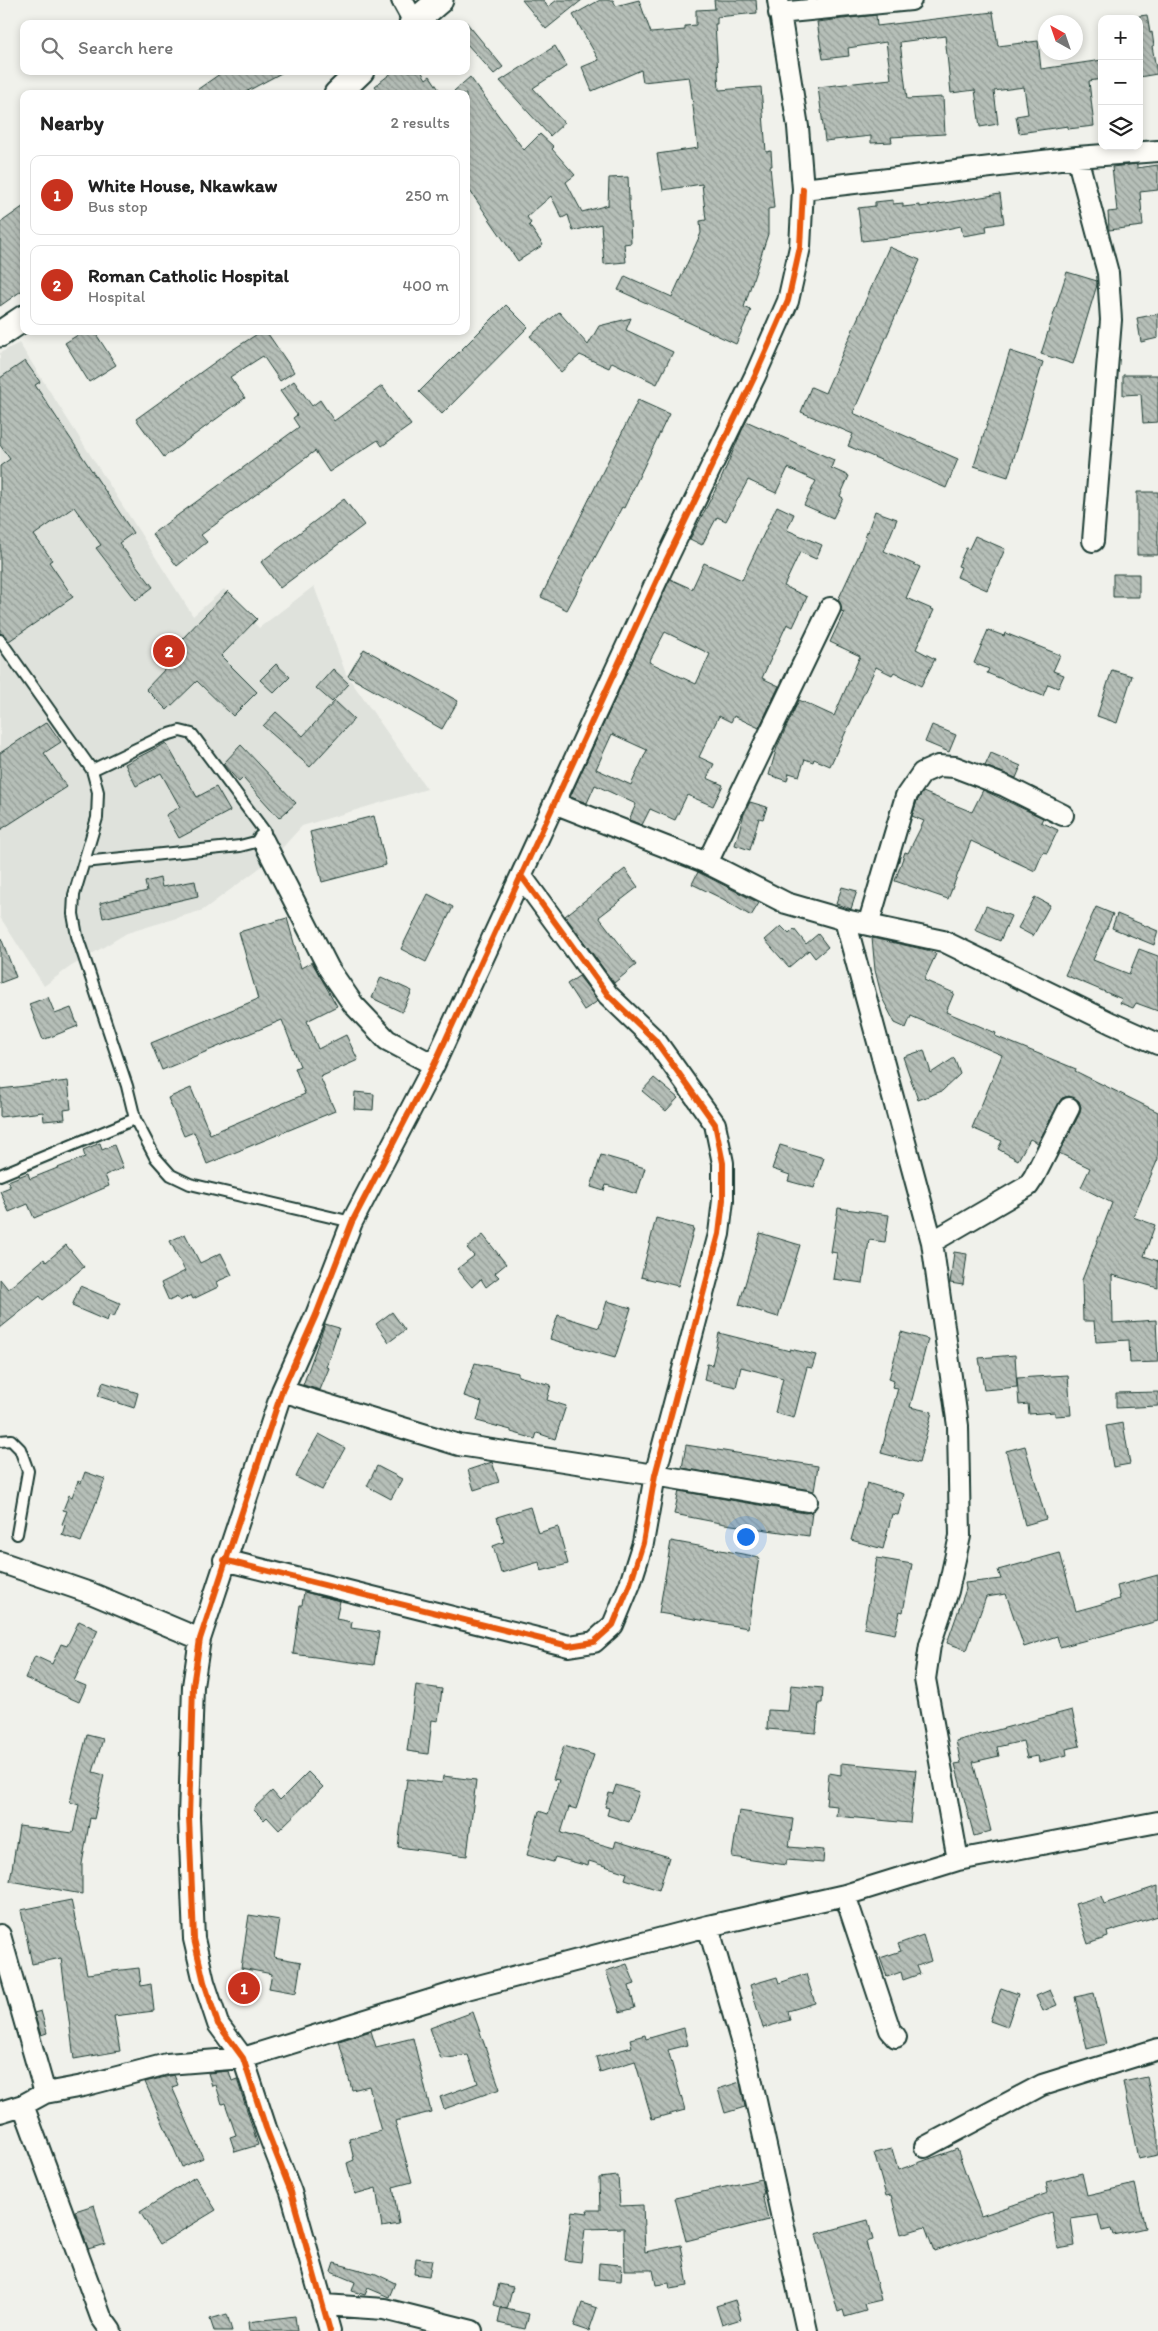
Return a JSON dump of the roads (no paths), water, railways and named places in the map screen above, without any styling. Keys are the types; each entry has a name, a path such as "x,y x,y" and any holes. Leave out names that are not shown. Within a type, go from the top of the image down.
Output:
{"street":[{"path":"402,0 412,20"},
{"path":"417,20 440,0"},
{"path":"330,2331 291,2192 266,2128 243,2058 218,2024 204,1982 194,1939 189,1817 193,1686 200,1639 224,1560 282,1391 316,1315 352,1222 434,1065 716,453 755,376 788,301 800,247 803,189 798,127 778,7 911,0"},
{"path":"341,90 357,75"},
{"path":"803,189 1076,157 1158,151"},
{"path":"1076,157 1108,273 1111,320 1093,541"},
{"path":"0,334 20,321"},
{"path":"707,863 830,608"},
{"path":"868,925 906,796 922,774 938,766 955,766 1005,786 1063,815"},
{"path":"554,803 707,863 786,902 845,920 943,941 1158,1044"},
{"path":"263,840 329,969 352,1004 387,1040 434,1065"},
{"path":"224,1560 569,1646 594,1642 613,1625 643,1543 655,1475 719,1234 723,1200 723,1164 715,1124 655,1040 608,995 522,876"},
{"path":"845,920 932,1242 958,1426 960,1536 948,1591 930,1645 925,1679 958,1860"},
{"path":"932,1242 1028,1186 1069,1108"},
{"path":"282,1391 459,1445 655,1475 807,1501"},
{"path":"0,1562 8,1563 94,1594 200,1639"},
{"path":"0,2112 23,2105 45,2093 83,2086 167,2064 243,2058 463,1990 708,1926 845,1895 958,1860 1158,1822"},
{"path":"845,1895 890,2030 896,2037"},
{"path":"708,1926 748,2065 807,2331"},
{"path":"0,1935 45,2093"},
{"path":"925,2147 1042,2084 1158,2048"},
{"path":"23,2105 101,2318 111,2331"},
{"path":"324,2305 384,2309 472,2331"}],"lane":[{"path":"0,640 92,770 98,792 96,818 74,895 73,914 86,963 128,1086 135,1119 156,1157 171,1175 190,1184 352,1222"},
{"path":"84,862 240,846 263,840 266,832 192,734 180,731 163,736 92,770"},
{"path":"0,1174 135,1119"},
{"path":"0,1441 11,1440 20,1449 28,1471 17,1534"}],"place":[{"name":"Roman Catholic Hospital","path":"169,651"},
{"name":"White House, Nkawkaw","path":"244,1988"}]}
